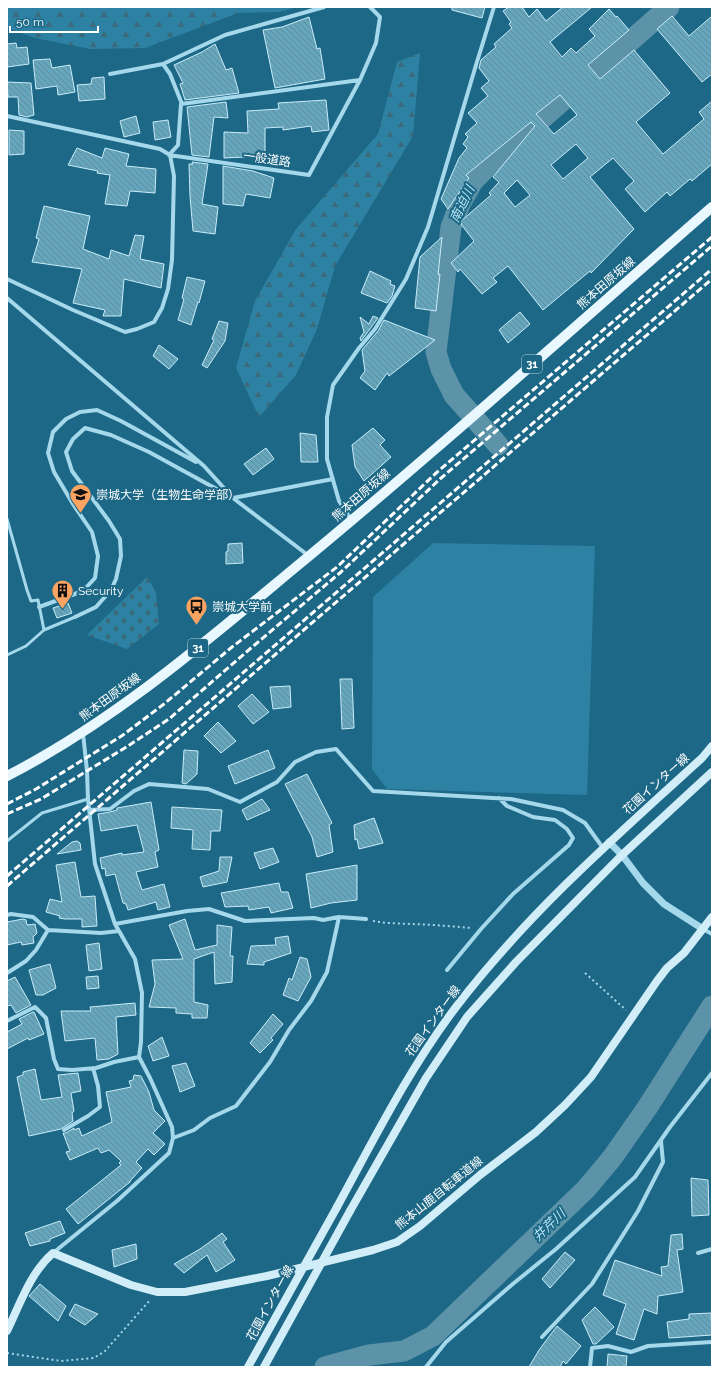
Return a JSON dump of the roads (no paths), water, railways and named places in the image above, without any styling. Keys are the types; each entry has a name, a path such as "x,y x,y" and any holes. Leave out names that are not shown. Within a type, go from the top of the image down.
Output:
{"main road":[{"name":"熊本田原坂線","path":"7,776 82,733 173,668 352,521 712,209"},
{"name":"花園インター線","path":"248,1367 412,1071 456,1008 504,948 606,845 702,758 712,746"},
{"path":"264,1367 350,1211 426,1078 467,1017 516,962 622,855 712,772"},
{"name":"熊本山鹿自転車道線","path":"53,1253 131,1285 157,1292 185,1292 268,1276 374,1250 397,1242 420,1226 480,1175 536,1132 565,1105 591,1077 667,968 684,952 712,917"},
{"path":"7,1331 30,1280 44,1261 53,1253"}],"street":[{"path":"110,74 162,64 225,35 324,7"},
{"name":"一般道路","path":"169,154 309,175 360,80 376,43 380,17 370,7"},
{"path":"352,521 339,501 327,459 327,417 333,385 359,348 375,329 403,284 428,227 494,7"},
{"path":"162,64 170,74 182,104 178,145 169,154"},
{"path":"182,104 360,80"},
{"path":"7,116 160,149 169,154 174,176 172,260 168,289 162,308 154,322 125,332 73,310 7,279"},
{"path":"7,298 204,466 234,498 309,557"},
{"path":"39,607 83,591 96,578 98,556 92,532 54,472 48,453 53,432 66,419 80,412 97,410 121,421 204,466"},
{"path":"75,617 96,608 111,590 116,579 121,556 120,539 109,521 72,471 66,452 73,439 85,428 111,435 149,452 234,498 332,479"},
{"path":"53,1253 117,1201 169,1153 173,1138 172,1127 139,1057 141,1042 142,993 135,959 115,924 95,864 88,799 87,771 82,733"},
{"path":"90,810 110,809 134,791 149,784 208,789 240,802 277,782 295,762 316,752 336,749 373,791 511,799 563,810 585,824 606,845 622,855 643,883 664,904 712,934"},
{"path":"447,970 512,894 569,845 573,838 567,829 555,820 533,817 507,806 498,798"},
{"path":"115,924 187,911 209,909 245,921 314,918 323,920 339,917 366,919"},
{"path":"7,915 33,917 48,930 101,933 119,931"},
{"path":"173,1138 194,1130 210,1118 236,1106 270,1062 290,1030 311,1001 327,972 339,917"},
{"path":"7,973 26,961 36,950 48,930"},
{"path":"7,1021 35,1007 46,1018 54,1059 58,1069 94,1068 139,1057"},
{"path":"64,1130 100,1107 98,1086 94,1068"},
{"path":"426,1367 446,1342 556,1249 635,1177 712,1073"},
{"path":"542,1337 592,1284 638,1211 663,1162 661,1140"},
{"path":"698,1253 712,1249"},
{"path":"590,1367 592,1348 608,1346 631,1352 648,1346 712,1342"}],"lane":[{"path":"7,519 31,601 38,600 44,630"},
{"path":"7,655 26,646 44,630 75,617"},
{"path":"7,841 42,813 88,799"}],"waterway":[{"name":"南迫川","path":"498,445 454,395 441,369 436,352 451,227 460,204 473,181 669,7"},
{"name":"井芹川","path":"325,1367 369,1355 404,1351 433,1336 586,1189 612,1158 647,1108 712,1006"}],"railway":[{"path":"7,804 36,789 123,735 164,704 232,647 337,567 435,474 712,237"},
{"path":"7,814 41,799 169,719 341,572 440,479 712,246"},
{"path":"7,876 712,269"},
{"path":"7,886 712,279"}],"place":[{"name":"崇城大学（生物生命学部）","path":"81,514"},
{"name":"Security","path":"62,610"},
{"name":"崇城大学前","path":"197,626"}]}
